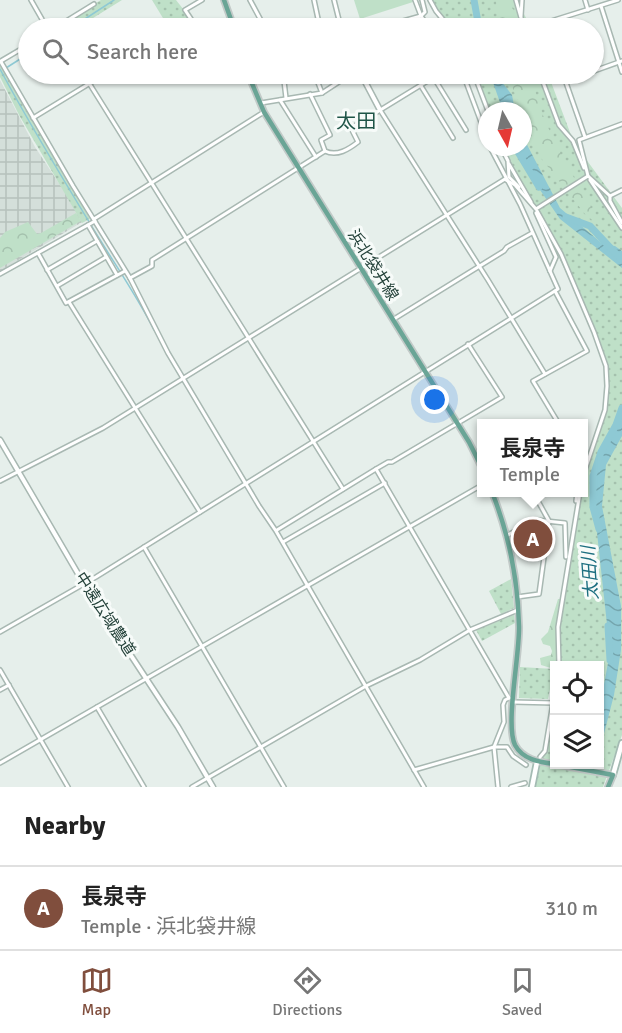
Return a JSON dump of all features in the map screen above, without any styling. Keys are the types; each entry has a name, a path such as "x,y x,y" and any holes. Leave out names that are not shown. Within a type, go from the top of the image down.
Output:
{"main road":[{"path":"224,0 230,18"},
{"name":"浜北袋井線","path":"252,84 264,112 477,459"},
{"path":"494,497 506,536 517,597 519,650 512,700 515,745 521,752 550,763"},
{"path":"608,787 610,774 622,743"},
{"path":"532,787 540,760"},
{"path":"582,769 610,774"}],"street":[{"path":"31,0 41,18"},
{"path":"190,18 185,10 202,0"},
{"path":"250,0 260,18"},
{"path":"314,0 318,18"},
{"path":"334,0 338,18"},
{"path":"416,0 421,16"},
{"path":"414,18 425,12 422,0"},
{"path":"430,0 442,18"},
{"path":"516,0 521,17"},
{"path":"521,17 522,0"},
{"path":"585,0 588,10"},
{"path":"561,18 618,0"},
{"path":"71,18 94,4"},
{"path":"601,6 622,72"},
{"path":"18,51 1,62 130,278 183,379 283,542 424,787"},
{"path":"604,68 620,62"},
{"path":"33,118 87,84"},
{"path":"90,84 343,489"},
{"path":"284,84 286,99"},
{"path":"319,84 322,93"},
{"path":"259,103 322,93 336,84"},
{"path":"366,84 380,111 479,266 545,375"},
{"path":"438,84 466,130"},
{"path":"467,84 478,114"},
{"path":"478,84 485,102"},
{"path":"544,84 559,125 573,141 588,178 622,228"},
{"path":"567,84 585,137"},
{"path":"310,94 330,135 321,140 326,151 331,154 347,150 358,142 351,128 420,85 453,138"},
{"path":"280,100 316,157"},
{"path":"0,274 88,225 151,182 264,112"},
{"path":"584,168 580,138 622,124"},
{"path":"130,278 152,266 152,260 326,151"},
{"path":"0,632 84,584 558,289 520,204 494,156"},
{"path":"506,156 561,254 606,366 605,410 588,461"},
{"path":"508,160 509,177 516,182 525,197"},
{"path":"536,208 588,178"},
{"path":"588,178 610,196 610,201 622,223"},
{"path":"0,481 135,409 505,179"},
{"path":"505,179 515,185 536,208 556,257 550,271"},
{"path":"610,196 622,190"},
{"path":"88,225 117,275"},
{"path":"393,320 532,233"},
{"path":"47,270 97,241"},
{"path":"38,253 66,303 69,302 200,512"},
{"path":"57,286 106,257"},
{"path":"69,302 125,271"},
{"path":"555,291 587,351 533,381 557,419"},
{"path":"276,531 376,469 392,462 502,397 468,344"},
{"name":"中遠広域農道","path":"0,440 84,584 178,727 213,787"},
{"path":"376,469 512,700"},
{"path":"283,542 385,483"},
{"path":"0,764 477,488"},
{"path":"560,661 558,627 578,497"},
{"path":"517,597 539,594 549,521 536,498"},
{"path":"506,536 536,520 566,523 567,565"},
{"path":"144,547 284,787"},
{"path":"192,787 366,686 420,660 470,630 518,610"},
{"path":"0,670 68,787"},
{"path":"0,690 9,685"},
{"path":"498,787 494,747 504,722 505,700 550,703"},
{"path":"97,707 144,787"},
{"path":"540,760 545,752 552,715"},
{"path":"414,770 494,747 507,747 513,756 526,765"},
{"path":"511,787 525,783"}],"shaded area":[{"path":"0,80 35,147 84,221 0,271"}],"green space":[{"path":"101,0 122,0 93,18 71,18"},
{"path":"152,0 176,0 190,18 163,18"},
{"path":"354,0 412,0 413,2 363,18 360,18"},
{"path":"431,0 517,0 526,18 443,18"},
{"path":"496,0 510,0 516,18 497,18"},
{"path":"2,66 90,219 82,223 19,115 0,77"},
{"path":"478,84 552,84 574,143 622,208 622,735 603,787 532,787 539,772 550,713 550,769 604,769 604,661 559,661 558,625 574,526 581,497 588,497 588,470 606,399 606,368 594,332 538,213 506,156 532,156 532,102 485,102"},
{"path":"511,84 534,84 542,113 551,133 603,229 585,214 541,158 532,136 532,102 518,102"},
{"path":"76,213 81,221 0,268 0,238 5,232 28,222 37,234 41,233"},
{"path":"511,579 514,608 501,614 489,591"},
{"path":"558,599 560,599 557,631 560,661 550,661 550,668 541,665 540,658 551,655 550,646 543,644 541,639 548,632"},
{"path":"514,615 515,623 482,641 476,630"},
{"path":"520,667 550,669 548,699 519,698"}],"water":[{"path":"494,84 504,84 512,95 513,102 500,102"},
{"path":"532,154 560,208 604,245 615,246 622,251 622,268 560,219 540,190 523,156"},
{"path":"622,408 622,436 606,465 602,506 621,606 621,650 614,695 604,734 604,684 610,652 593,496 593,476 601,452 616,426"}],"waterway":[{"path":"86,18 114,0"},
{"name":"太田川","path":"474,0 477,18"},
{"path":"6,68 18,60"},
{"path":"0,69 154,330"},
{"name":"太田川","path":"520,156 539,187"},
{"name":"太田川","path":"566,217 590,226 622,260"},
{"name":"太田川","path":"599,529 593,507 593,476 601,452 616,425 622,408"},
{"name":"太田川","path":"608,626 610,660"}],"place":[{"name":"長泉寺","path":"533,539"}],"district":[{"name":"太田","path":"356,121"}]}
